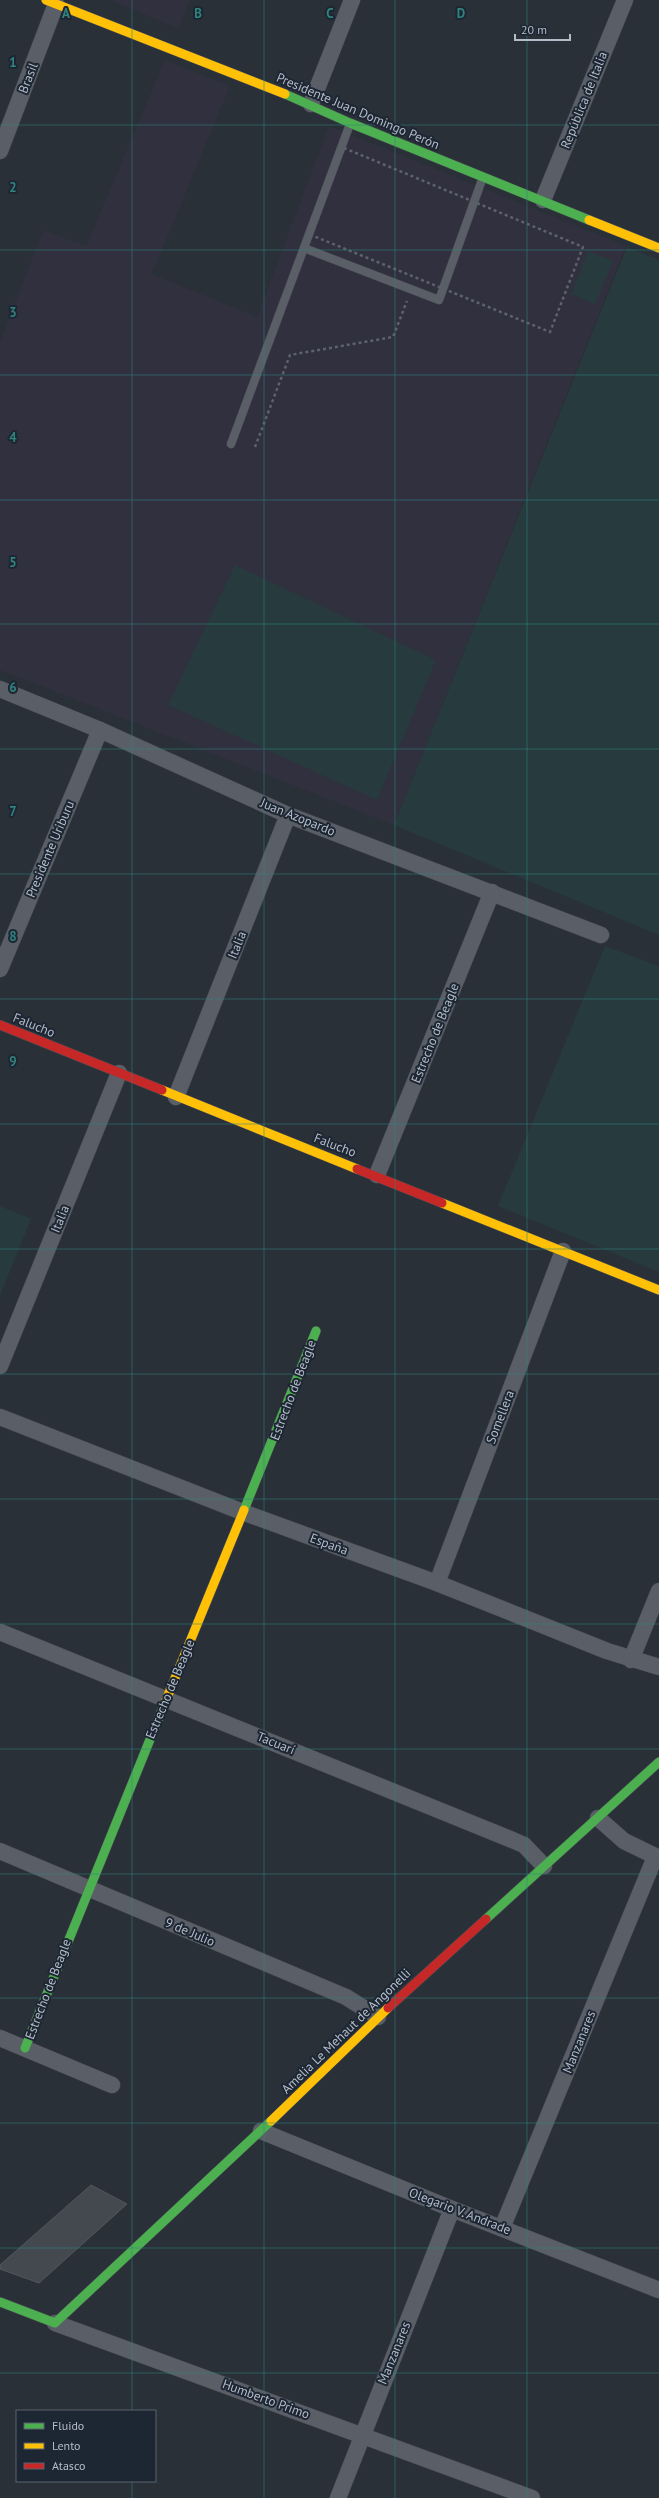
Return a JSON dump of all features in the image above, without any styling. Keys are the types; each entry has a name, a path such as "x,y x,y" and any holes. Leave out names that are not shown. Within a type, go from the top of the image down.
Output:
{"street":[{"path":"311,104 352,0"},
{"name":"República de Italia","path":"543,200 625,0"},
{"name":"Presidente Juan Domingo Perón","path":"51,2 311,104 350,123 659,248"},
{"name":"Brasil","path":"0,151 51,2"},
{"name":"Juan Azopardo","path":"0,690 100,730 288,815 601,935"},
{"name":"Presidente Uriburu","path":"0,969 100,730"},
{"name":"Italia","path":"176,1097 288,815"},
{"name":"Estrecho de Beagle","path":"377,1175 492,892"},
{"name":"Falucho","path":"0,1025 176,1097 377,1175 659,1290"},
{"name":"Italia","path":"0,1366 119,1073"},
{"name":"Somellera","path":"437,1583 563,1251"},
{"name":"Estrecho de Beagle","path":"25,2048 87,1889 165,1698 245,1513 316,1332"},
{"name":"España","path":"0,1417 245,1513 437,1583 631,1660 659,1666"},
{"path":"631,1660 659,1590"},
{"name":"Tacuarí","path":"0,1632 524,1845 544,1866"},
{"name":"Amelia Le Mehaut de Angonelli","path":"55,2323 261,2131 378,2017 659,1762"},
{"path":"598,1818 624,1841 657,1858"},
{"name":"9 de Julio","path":"0,1851 346,1997 378,2017"},
{"name":"Manzanares","path":"502,2228 657,1858"},
{"path":"0,2038 112,2085"},
{"name":"Olegario V. Andrade","path":"261,2131 452,2209 659,2290"},
{"name":"Manzanares","path":"338,2498 452,2209"},
{"name":"Humberto Primo","path":"0,2302 362,2434 532,2498"}],"lane":[{"path":"231,444 350,123"},
{"path":"304,248 439,300 484,177"}],"path":[{"path":"466,207 471,194"},
{"path":"433,298 440,279"},
{"path":"255,447 290,355 393,337 410,293"}],"shaded area":[{"path":"110,0 190,0 178,28"},
{"path":"165,60 230,86 152,274 257,317 329,126 626,246 394,825 0,670 0,342 43,230 86,246"}],"green space":[{"path":"627,247 659,260 659,935 394,825"},
{"path":"588,251 613,261 595,304 571,294"},
{"path":"235,565 436,660 377,800 168,705"},
{"path":"605,946 659,966 659,1272 498,1206"},
{"path":"0,1206 31,1219 0,1295"}],"building":[{"path":"91,2185 127,2204 39,2283 0,2269 0,2265"}],"traffic: fast":[{"path":"285,94 350,123 589,220"},
{"path":"244,1510 316,1331"},
{"path":"25,2048 164,1705"},
{"path":"486,1919 659,1762"},
{"path":"0,2302 55,2323 271,2121"}],"traffic: slow":[{"path":"46,0 285,94"},
{"path":"589,220 659,248"},
{"path":"162,1090 357,1169"},
{"path":"442,1203 659,1290"},
{"path":"164,1705 244,1510"},
{"path":"271,2121 388,2008"}],"traffic: jam":[{"path":"0,1025 162,1090"},
{"path":"357,1169 442,1203"},
{"path":"388,2008 486,1919"}]}
